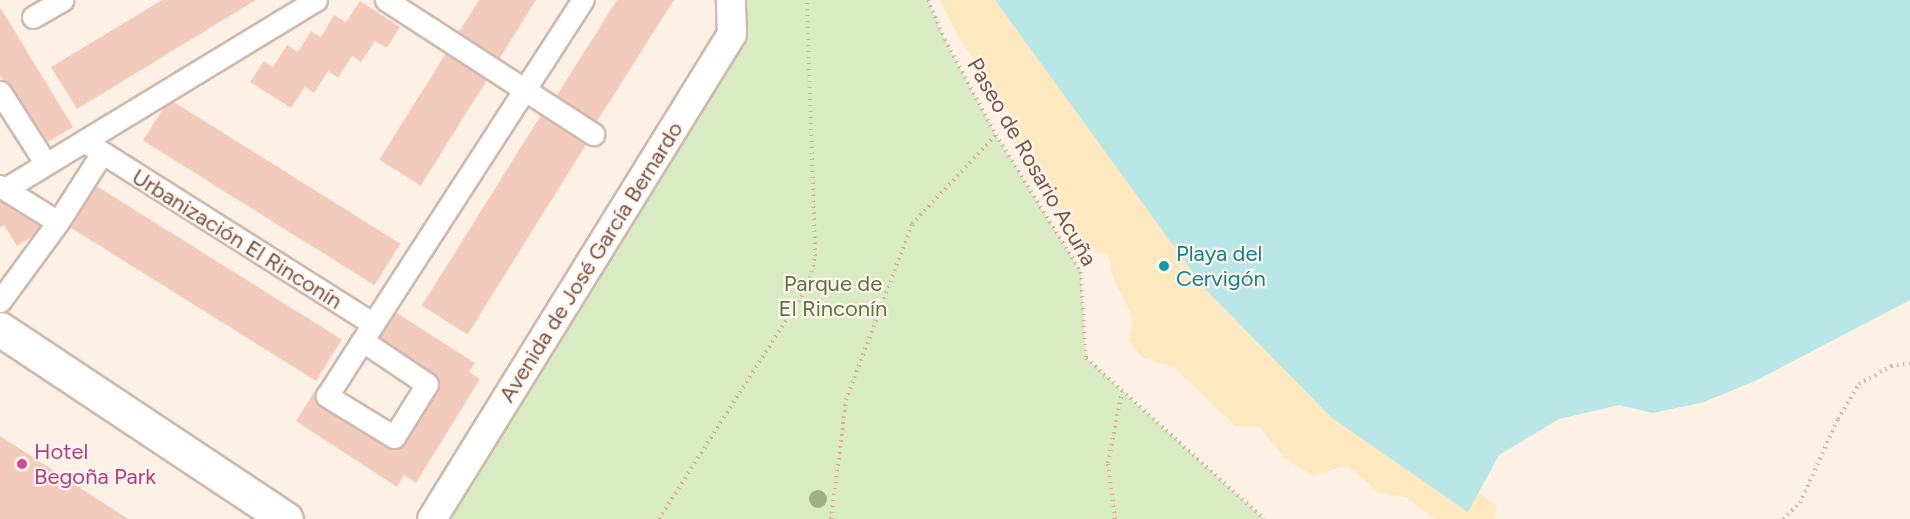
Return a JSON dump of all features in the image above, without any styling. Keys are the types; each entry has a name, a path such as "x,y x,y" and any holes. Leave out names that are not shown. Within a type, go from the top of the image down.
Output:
{"street":[{"path":"33,17 62,0"},
{"path":"2,188 46,164 316,0"},
{"path":"386,0 593,134"},
{"name":"Urbanización El Rinconín","path":"84,141 368,333 427,384 394,437 327,396 368,333 583,0"},
{"name":"Avenida de José García Bernardo","path":"432,519 732,34 731,0"},
{"path":"0,92 46,164"},
{"path":"0,300 58,222 102,153"},
{"path":"2,188 58,222"},
{"path":"0,329 286,519"}],"path":[{"path":"658,519 809,284 815,256 807,0"},
{"name":"Paseo de Rosario Acuña","path":"928,0 945,40 996,135 1081,272 1086,358 1264,519"},
{"path":"831,519 846,400 912,224 996,135"},
{"path":"1783,519 1800,503 1838,419 1859,384 1891,366 1910,363"},
{"path":"1115,519 1108,463 1122,390"}],"green space":[{"name":"Parque de El Rinconín","path":"731,0 928,0 945,40 996,135 1081,272 1086,358 1264,519 432,519 732,34"}],"sand":[{"name":"Playa del Cervigón","path":"940,0 1017,0 1466,483 1497,506 1494,519 1435,519 1406,497 1379,493 1347,465 1313,476 1285,459 1260,427 1235,426 1174,367 1143,358 1129,341 1133,319 1113,278 1108,254 1088,251 1008,132 1017,125 958,36"}],"water":[{"path":"995,0 1910,0 1910,300 1755,381 1704,402 1653,413 1619,405 1559,419 1499,455 1468,512 1332,418 1205,289"}],"building":[{"path":"162,0 256,0 77,109 51,67"},
{"path":"479,0 536,0 496,64 455,38"},
{"path":"617,0 674,0 594,126 554,100"},
{"path":"360,1 400,27 387,48 375,41 361,62 352,56 338,78 328,71 314,93 305,87 291,108 250,82 264,61 273,67 287,45 298,52 311,31 321,37 334,15 346,22"},
{"path":"0,7 73,127 43,145 0,75"},
{"path":"446,53 488,79 421,186 379,160"},
{"path":"169,99 401,244 375,285 143,141"},
{"path":"541,115 587,144 468,334 422,306"},
{"path":"90,182 342,339 316,381 64,224"},
{"path":"10,193 23,214 34,208 46,228 17,246 4,225 0,228 0,200"},
{"path":"394,311 475,363 469,372 480,379 416,483 404,475 397,487 296,421 314,392 397,447 439,380 375,339"},
{"name":"Hotel Begoña Park","path":"0,436 87,492 128,519 0,519"}],"place":[{"name":"Playa del Cervigón","path":"1164,266"},
{"name":"Hotel Begoña Park","path":"22,464"}]}
